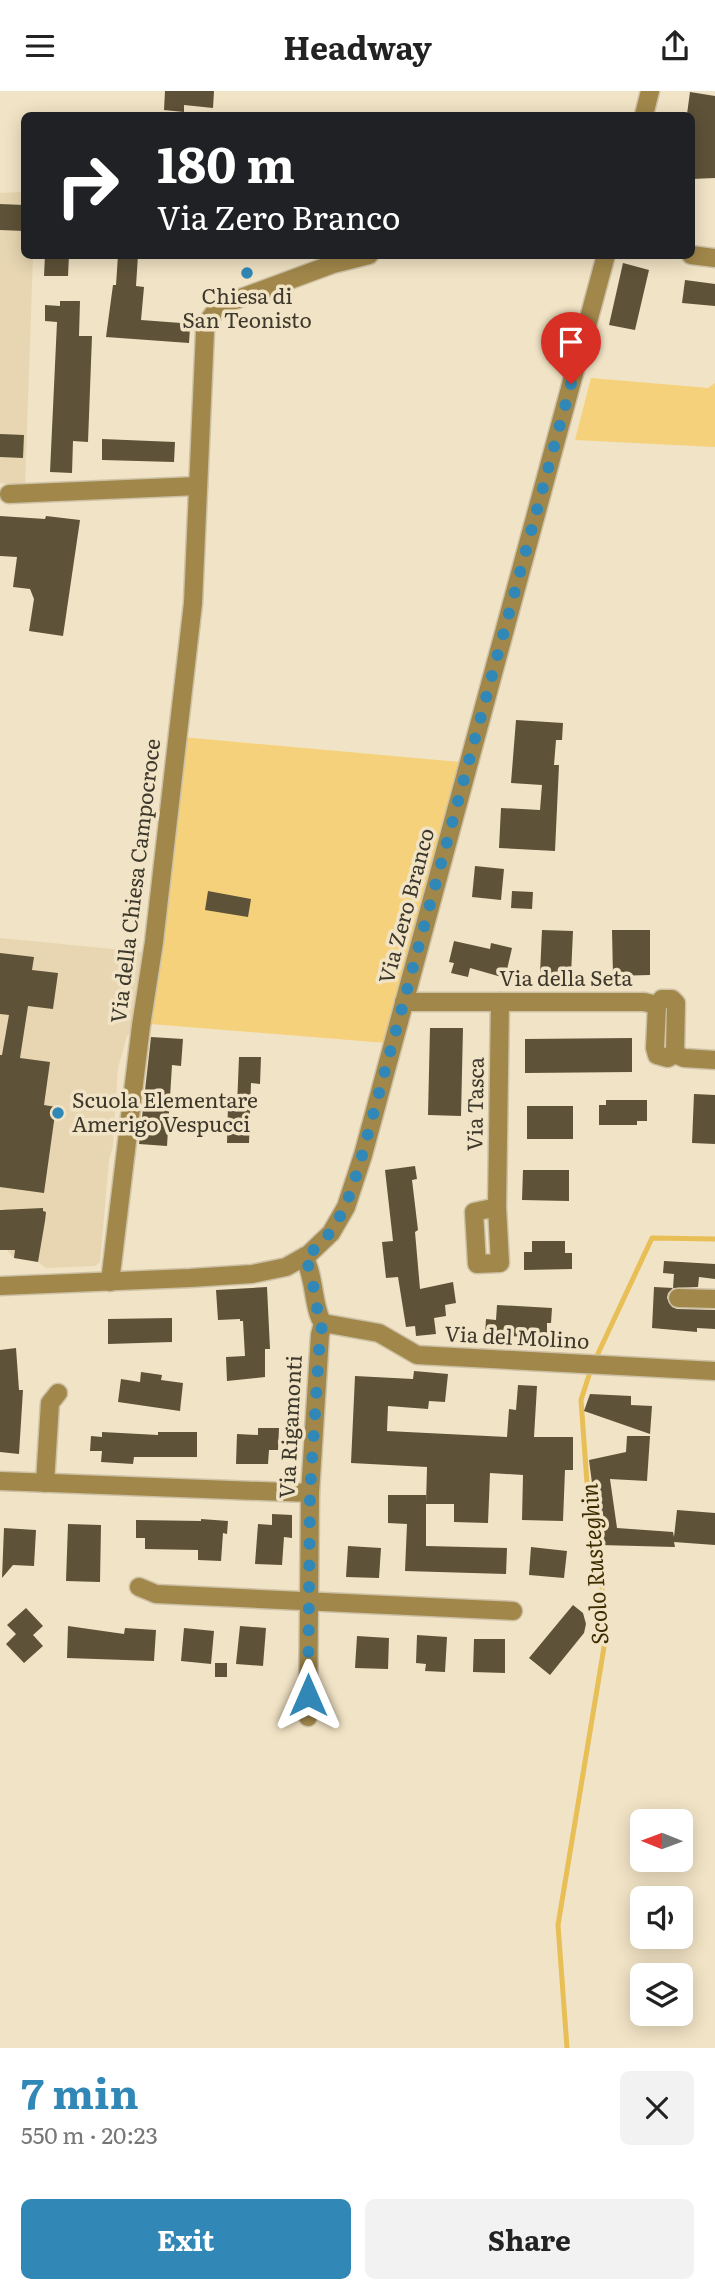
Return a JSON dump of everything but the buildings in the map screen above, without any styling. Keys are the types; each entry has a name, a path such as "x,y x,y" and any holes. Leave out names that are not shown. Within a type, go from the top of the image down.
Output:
{"street":[{"path":"645,112 650,91"},
{"path":"695,256 715,258"},
{"name":"Via della Chiesa Campocroce","path":"110,1282 157,915 192,603 205,331 209,318 227,303 353,259"},
{"name":"Via Zero Branco","path":"0,1286 251,1274 274,1270 304,1257 331,1233 346,1207 363,1155 605,259"},
{"path":"9,494 198,486"},
{"name":"Via della Seta","path":"404,1002 645,1002 657,1006 662,999 672,999 676,1003 676,1054 684,1058 715,1060"},
{"name":"Via Tasca","path":"497,1207 500,1002"},
{"name":"Via Rigamonti","path":"304,1257 323,1323 310,1493 308,1717"},
{"path":"678,1298 715,1300"},
{"name":"Via del Molino","path":"323,1323 379,1333 416,1355 715,1371"},
{"path":"45,1483 50,1403 58,1393"},
{"path":"0,1481 310,1493"},
{"path":"139,1587 156,1594 513,1611"}],"shaded area":[{"path":"21,192 21,259 33,259 25,486 0,483 0,193"},
{"path":"591,378 708,388 715,383 715,447 575,440"},
{"path":"182,737 460,762 386,1043 138,1023"},
{"name":"Scuola Elementare Amerigo Vespucci","path":"0,938 144,952 133,1030 127,1036 118,1068 113,1146 109,1160 100,1262 95,1266 46,1268 38,1262 14,1258 7,1250 5,1210 0,1209"}],"waterway":[{"name":"Scolo Rusteghin","path":"595,1360 652,1238 715,1239"},
{"name":"Scolo Rusteghin","path":"567,2048 558,1925 606,1635 600,1561 587,1483 581,1400 591,1369"}],"place":[{"name":"Chiesa di San Teonisto","path":"247,273"},
{"name":"Scuola Elementare Amerigo Vespucci","path":"58,1113"}],"route":[{"path":"308,1695 310,1493 323,1323 308,1263 304,1257 321,1244 339,1220 360,1163 571,384"}]}
